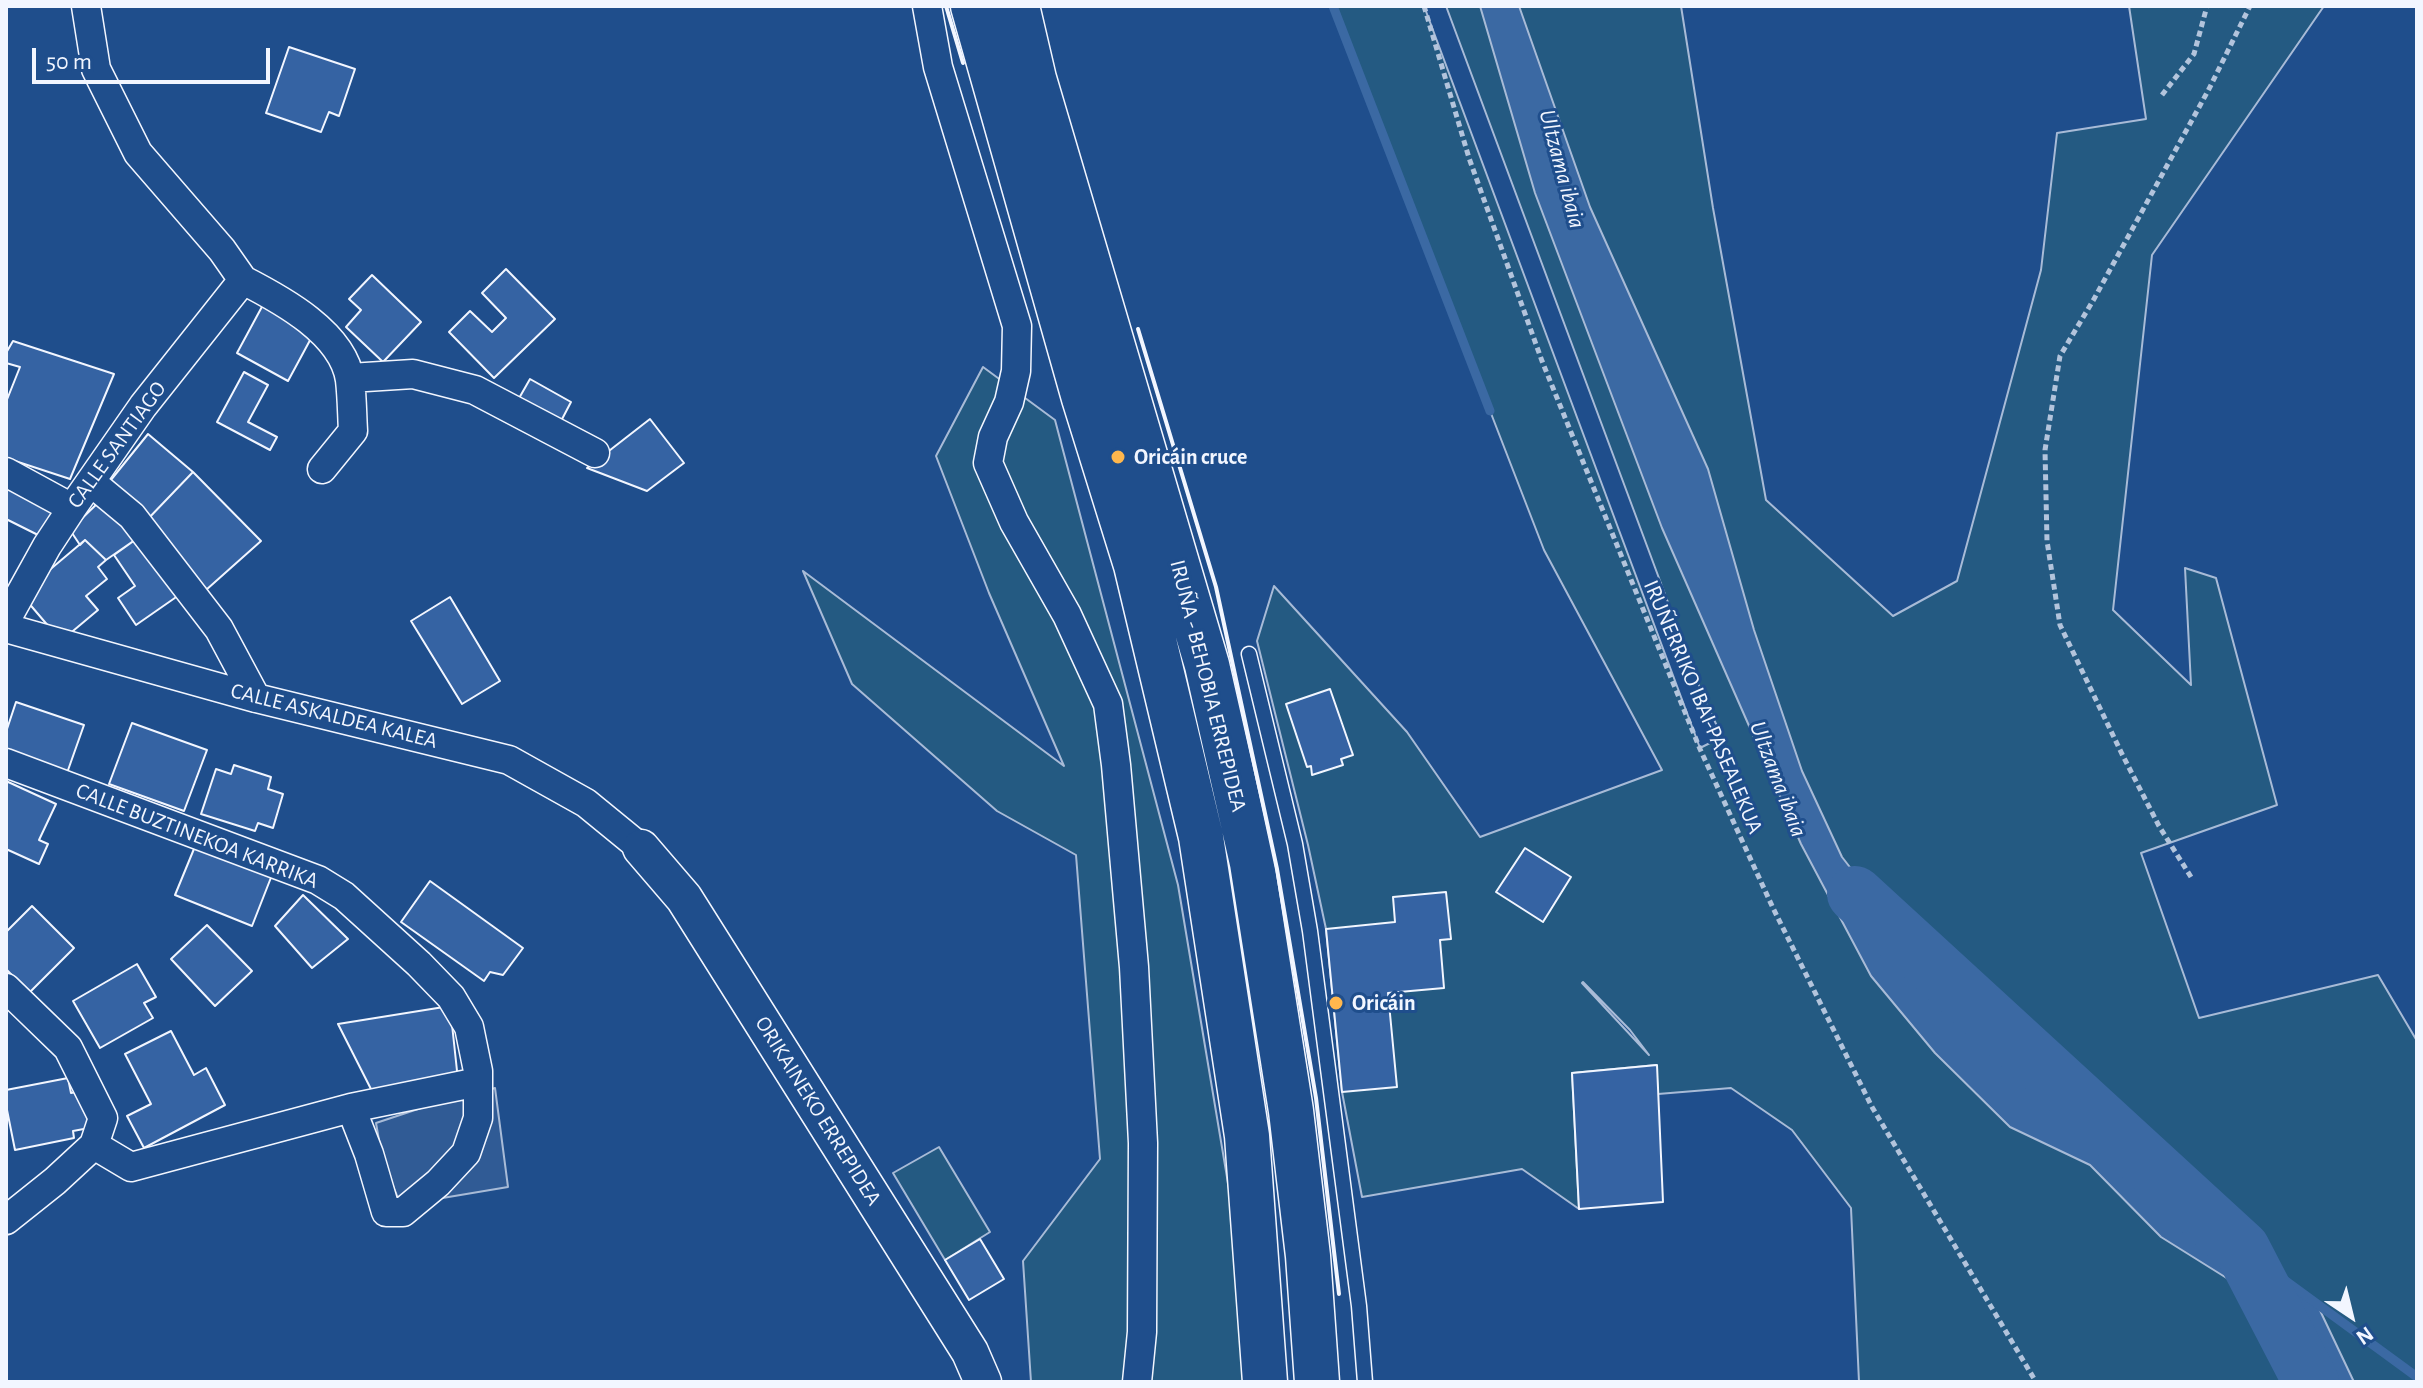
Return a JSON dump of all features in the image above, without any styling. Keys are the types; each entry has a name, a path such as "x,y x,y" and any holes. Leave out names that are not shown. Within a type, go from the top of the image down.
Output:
{"highway":[{"name":"IRUÑA - BEHOBIA ERREPIDEA","path":"973,6 1084,398 1136,565 1201,837 1247,1136 1265,1382"},
{"name":"IRUÑA - BEHOBIA ERREPIDEA","path":"1017,6 1034,79 1207,665 1252,863 1291,1111 1308,1256 1317,1382"}],"street":[{"path":"86,6 96,69 138,153 222,250 243,280 286,302 336,346 350,378 353,431 322,469"},
{"path":"927,6 938,67 1017,326 1016,371 1009,402 993,437 988,463 1014,522 1067,615 1108,704 1134,967 1143,1143 1142,1332 1137,1382"},
{"name":"CALLE SANTIAGO","path":"6,620 47,546 143,406 243,280"},
{"path":"350,378 413,374 475,390 595,453"},
{"path":"6,472 72,508"},
{"path":"91,482 132,516 219,629 256,698"},
{"name":"CALLE ASKALDEA KALEA","path":"6,628 256,698 509,760 586,803 641,848"},
{"name":"CALLE BUZTINEKOA KARRIKA","path":"6,763 318,880 344,896 374,921 451,997 469,1027 478,1082 478,1118 466,1153 438,1183 403,1212 386,1212 351,1108"},
{"name":"ORIKAINEKO ERREPIDEA","path":"641,848 684,898 970,1352 983,1382"},
{"path":"6,988 68,1048 103,1118 94,1145 6,1220"},
{"path":"94,1145 131,1167 351,1108 478,1082"}],"lane":[{"path":"1249,654 1295,844 1310,931 1359,1306 1365,1382"}],"path":[{"name":"IRUÑERRIKO IBAI-PASEALEKUA","path":"1424,6 1469,158 1542,361 1700,749 1773,908 1872,1107 2036,1382"},
{"path":"2162,95 2194,54 2207,6"},
{"path":"2191,877 2141,790 2060,625 2047,541 2045,450 2060,356 2209,89 2250,6"}],"shaded area":[{"path":"1333,6 1424,6 1700,748 1722,737 1701,691 1446,6 1681,6 1713,208 1766,500 1893,616 1957,581 2041,270 2057,133 2146,119 2129,6 2324,6 2152,255 2113,610 2191,685 2185,568 2216,578 2277,805 2141,853 2199,1018 2378,975 2417,1041 2417,1382 1859,1382 1851,1208 1792,1130 1731,1088 1658,1094 1656,1065 1572,1073 1579,1209 1522,1169 1362,1197 1342,1092 1326,929 1257,641 1274,586 1407,732 1480,837 1662,770 1544,550","holes":["1583,982 1630,1030 1649,1055 1582,983"]},
{"path":"983,367 1055,420 1178,885 1232,1207 1244,1382 1031,1382 1023,1261 1100,1159 1076,855 997,811 852,684 803,571 1064,766 989,593 936,456"},
{"path":"495,1088 508,1187 401,1205 383,1163 376,1123"},
{"path":"939,1147 990,1232 945,1260 893,1173"}],"water":[{"path":"1480,6 1519,6 1590,207 1708,469 1754,630 1802,771 1842,857 1911,946 2242,1249 2316,1302 2354,1382 2283,1382 2241,1287 2161,1237 2090,1165 2010,1127 1935,1053 1871,976 1801,844 1662,528 1535,193"}],"building":[{"path":"289,47 355,69 339,116 329,112 321,132 266,113"},
{"path":"506,269 555,319 494,378 449,332 470,311 492,332 506,318 482,293"},
{"path":"372,275 421,322 383,362 346,327 361,310 349,299"},
{"path":"264,303 315,331 288,381 237,353"},
{"path":"13,341 114,374 70,479 6,458 6,402 20,367 6,363 6,353"},
{"path":"244,372 268,385 248,422 277,437 270,450 217,422"},
{"path":"530,379 571,402 560,423 518,400"},
{"path":"650,419 684,463 647,491 587,468"},
{"path":"148,434 193,472 145,522 106,486"},
{"path":"193,472 261,541 206,590 145,522"},
{"path":"6,487 55,511 42,537 6,519"},
{"path":"104,497 142,535 106,560 85,540 80,545 70,530"},
{"path":"142,535 182,593 136,625 118,598 135,586 114,555"},
{"path":"85,540 106,560 98,567 107,579 86,596 98,610 61,641 21,594"},
{"path":"450,597 500,681 462,704 411,621"},
{"path":"1330,689 1353,755 1341,759 1343,765 1312,775 1286,704"},
{"path":"16,702 84,725 67,773 6,753 6,732"},
{"path":"132,723 207,750 184,811 109,784"},
{"path":"234,765 271,777 268,789 283,794 273,828 258,823 255,831 201,814 216,769 231,774"},
{"path":"6,781 56,804 39,840 48,844 39,864 6,849"},
{"path":"196,844 272,875 252,926 175,895"},
{"path":"1525,848 1571,877 1543,922 1496,892"},
{"path":"430,881 523,948 503,975 490,972 484,981 401,922"},
{"path":"1446,892 1451,939 1440,940 1444,988 1388,993 1397,1087 1342,1092 1326,929 1395,922 1393,897"},
{"path":"303,895 348,939 312,968 275,926"},
{"path":"32,906 74,948 29,993 6,969 6,932"},
{"path":"207,925 252,971 215,1006 171,959"},
{"path":"137,964 156,997 144,1003 153,1018 100,1048 73,1001"},
{"path":"450,1006 458,1080 375,1097 338,1024"},
{"path":"171,1031 194,1075 206,1068 225,1105 144,1148 127,1116 151,1104 125,1054"},
{"path":"1657,1065 1663,1202 1579,1209 1572,1073"},
{"path":"68,1078 71,1093 82,1091 89,1128 73,1131 74,1138 15,1150 6,1090"},
{"path":"980,1239 1004,1279 969,1300 945,1260"}],"waterway":[{"path":"1333,6 1490,411"},
{"name":"Ultzama ibaia","path":"1855,894 2242,1249 2311,1382"},
{"path":"2242,1249 2417,1377"}],"wall":[{"path":"946,6 963,63"},
{"path":"1138,329 1216,587 1277,869 1316,1098 1339,1294"}],"place":[{"name":"Oricáin cruce","path":"1118,457"},
{"name":"Oricáin","path":"1336,1003"}]}
